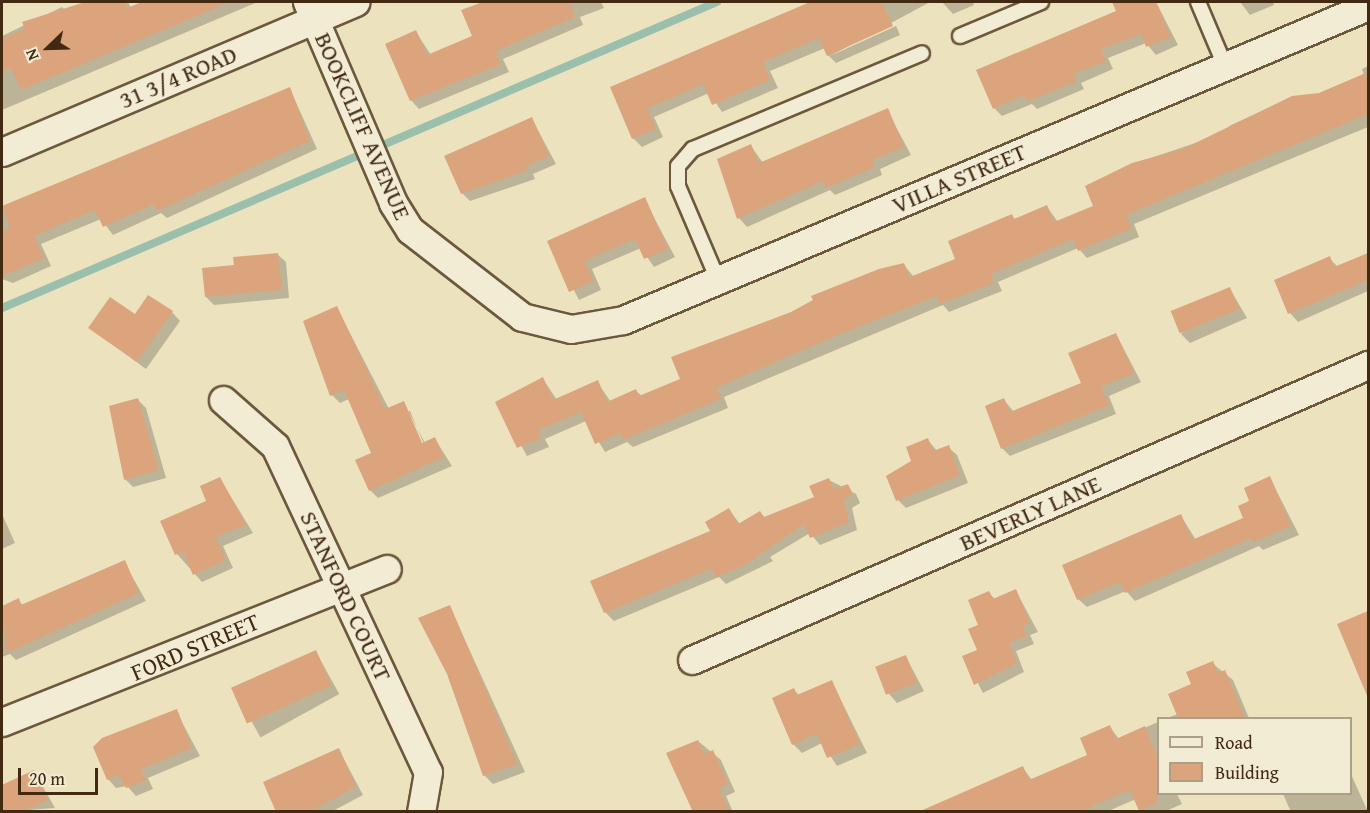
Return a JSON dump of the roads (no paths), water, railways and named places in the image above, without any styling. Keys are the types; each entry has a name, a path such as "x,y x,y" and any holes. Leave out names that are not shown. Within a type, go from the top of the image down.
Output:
{"street":[{"name":"31 3/4 ROAD","path":"2,152 310,10 355,2"},
{"name":"VILLA STREET","path":"545,325 597,328 718,280 1368,6"},
{"name":"BOOKCLIFF AVENUE","path":"310,10 393,203 410,230 522,316 545,325"},
{"name":"BEVERLY LANE","path":"692,660 1368,365"},
{"name":"STANFORD COURT","path":"223,400 275,446 428,772 421,812"},
{"name":"FORD STREET","path":"2,722 387,569"}],"lane":[{"path":"960,36 1041,2"},
{"path":"1198,2 1226,66"},
{"path":"718,280 678,186 678,166 693,149 922,53"}],"waterway":[{"path":"2,308 717,2"}]}
